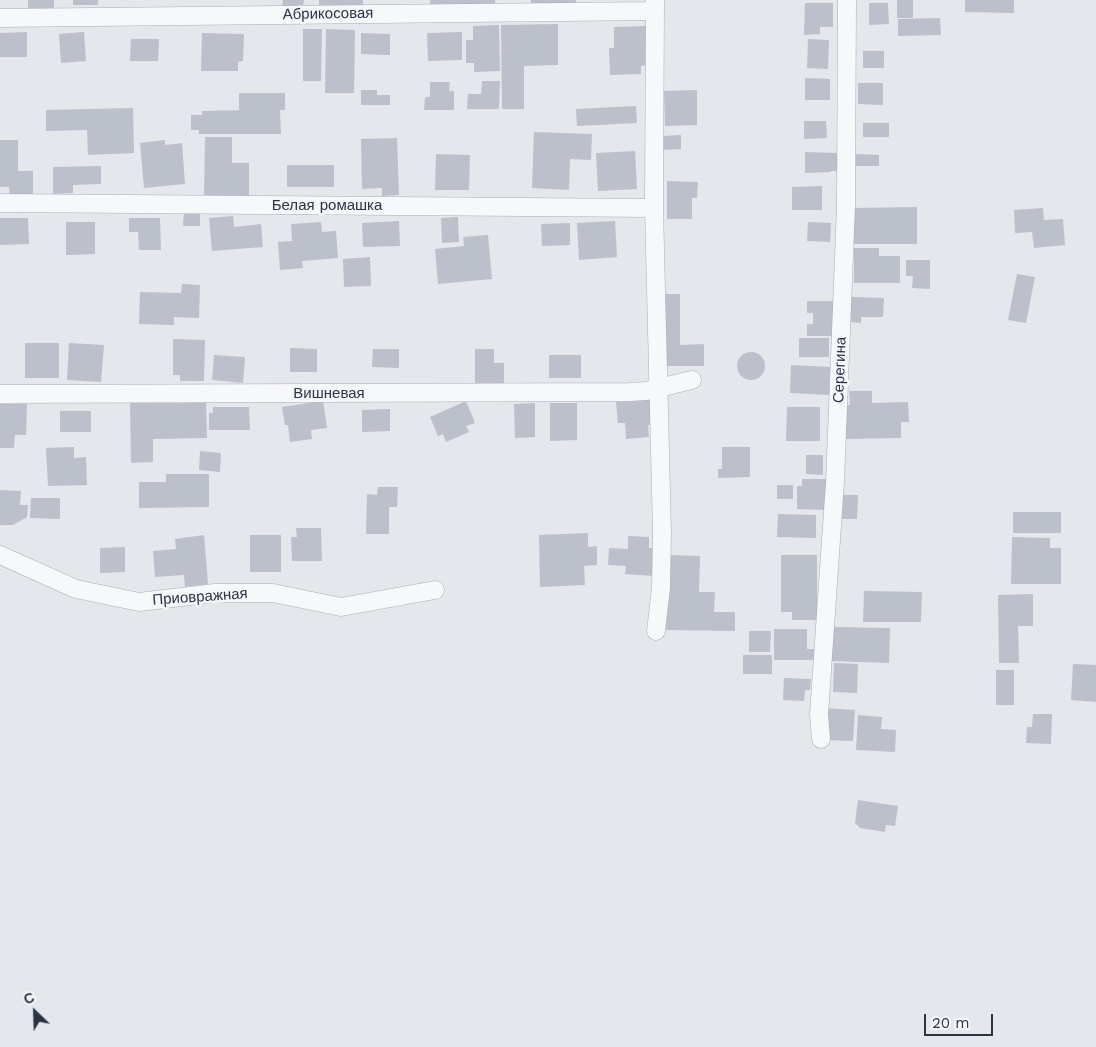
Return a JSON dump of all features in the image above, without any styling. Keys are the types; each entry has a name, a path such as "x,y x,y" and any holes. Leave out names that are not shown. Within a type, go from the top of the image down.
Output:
{"street":[{"name":"Серегина","path":"821,739 819,714 835,482 846,206 847,0"},
{"name":"Абрикосовая","path":"0,18 655,6"},
{"path":"655,6 654,208 662,532 661,588 656,631"},
{"name":"Белая ромашка","path":"0,203 654,208"},
{"name":"Вишневая","path":"0,394 630,392 692,380"},
{"name":"Приовражная","path":"0,555 76,589 139,602 215,593 274,593 340,607 435,590"}],"building":[{"path":"28,0 54,0 54,8 28,8"},
{"path":"73,0 98,0 98,5 73,5"},
{"path":"283,0 304,0 302,9 282,7"},
{"path":"319,0 363,0 363,11 319,10"},
{"path":"430,0 495,0 495,6 430,7"},
{"path":"531,0 576,0 576,7 531,8"},
{"path":"897,0 913,0 913,18 897,18"},
{"path":"965,0 1014,0 1014,13 965,12"},
{"path":"805,3 833,3 833,27 820,27 820,34 804,35"},
{"path":"869,3 888,3 889,24 869,25"},
{"path":"940,18 941,35 898,36 898,19"},
{"path":"558,24 558,65 524,66 524,109 502,109 501,25"},
{"path":"499,25 500,71 474,72 474,63 466,63 466,40 473,40 473,26"},
{"path":"646,26 647,65 641,66 641,74 610,75 609,48 614,48 614,27"},
{"path":"303,29 322,29 321,81 303,81"},
{"path":"326,29 355,30 354,93 325,93"},
{"path":"27,32 27,57 0,57 0,33"},
{"path":"84,32 86,61 61,63 59,34"},
{"path":"462,32 462,60 428,61 427,33"},
{"path":"202,33 244,34 243,61 238,62 238,71 201,71"},
{"path":"361,33 390,34 390,55 361,54"},
{"path":"131,39 159,39 158,61 130,61"},
{"path":"808,39 829,40 828,69 807,68"},
{"path":"863,51 884,51 884,68 863,68"},
{"path":"805,78 830,79 830,100 805,100"},
{"path":"482,81 500,81 499,109 467,109 468,94 481,94"},
{"path":"430,82 450,82 449,91 454,91 454,110 424,110 425,97 430,97"},
{"path":"858,83 883,83 883,105 858,104"},
{"path":"361,90 377,90 377,95 390,95 390,105 361,105"},
{"path":"697,90 697,125 665,126 664,91"},
{"path":"239,93 285,93 285,110 280,110 281,134 199,134 199,130 191,130 191,115 202,115 202,111 249,110 239,110"},
{"path":"636,106 637,123 577,126 576,109"},
{"path":"133,108 134,153 88,155 87,130 46,131 46,110"},
{"path":"804,121 826,121 827,138 804,139"},
{"path":"863,123 889,123 889,137 863,137"},
{"path":"534,132 592,134 591,160 570,159 569,190 532,188"},
{"path":"681,135 681,149 662,150 662,136"},
{"path":"205,137 232,137 232,163 249,163 249,200 204,200"},
{"path":"397,138 399,195 382,196 382,188 362,189 361,139"},
{"path":"0,140 18,140 18,171 33,171 33,195 10,196 9,187 0,187"},
{"path":"165,140 165,145 182,143 185,184 144,188 140,143"},
{"path":"635,151 637,189 598,191 596,153"},
{"path":"805,152 837,153 837,171 805,173"},
{"path":"436,154 470,155 469,190 435,190"},
{"path":"856,154 879,155 879,166 856,166"},
{"path":"287,165 334,165 334,187 287,187"},
{"path":"101,166 101,184 73,185 73,193 53,194 53,167"},
{"path":"667,181 698,182 697,198 692,198 692,219 667,219"},
{"path":"822,186 822,210 792,210 792,187"},
{"path":"917,207 917,244 852,244 852,208"},
{"path":"1043,208 1044,220 1063,219 1065,245 1034,248 1032,232 1015,233 1014,210"},
{"path":"184,210 200,210 200,226 183,226"},
{"path":"233,216 234,227 261,224 263,247 212,251 209,218"},
{"path":"458,217 459,242 442,243 441,218"},
{"path":"0,218 28,218 29,244 0,245"},
{"path":"129,218 160,218 161,250 139,250 138,232 129,232"},
{"path":"399,221 400,246 363,247 362,223"},
{"path":"615,221 617,257 579,260 577,223"},
{"path":"66,222 95,222 95,254 66,255"},
{"path":"321,222 322,232 336,231 338,258 302,261 303,268 280,270 278,242 292,241 291,224"},
{"path":"808,222 831,223 830,242 807,241"},
{"path":"570,223 570,245 542,246 541,224"},
{"path":"488,235 492,279 438,284 435,249 464,246 463,237"},
{"path":"854,248 879,248 879,256 900,256 900,283 854,283"},
{"path":"370,257 371,286 344,287 343,259"},
{"path":"906,260 930,260 930,289 912,288 913,276 906,276"},
{"path":"1017,274 1035,277 1026,323 1008,320"},
{"path":"182,284 200,285 199,318 174,317 174,325 139,324 140,292 181,293"},
{"path":"665,294 680,294 680,345 704,344 704,366 665,366"},
{"path":"851,297 884,298 883,317 861,317 861,323 851,322"},
{"path":"807,301 834,301 834,336 807,336 807,324 813,324 813,313 807,313"},
{"path":"799,338 829,338 829,357 799,357"},
{"path":"173,339 205,340 204,381 180,381 180,375 173,375"},
{"path":"25,343 59,343 59,378 25,378"},
{"path":"69,343 104,345 101,382 67,380"},
{"path":"290,348 317,349 317,372 290,372"},
{"path":"373,349 399,349 399,368 372,367"},
{"path":"475,349 494,349 494,363 504,363 504,384 475,384"},
{"path":"751,352 761,356 765,366 761,376 751,380 741,376 737,366 741,356"},
{"path":"214,355 245,357 243,383 212,380"},
{"path":"549,355 581,355 581,378 549,378"},
{"path":"791,365 830,367 829,395 790,393"},
{"path":"849,391 872,391 872,403 908,402 909,422 901,422 901,438 846,439 845,405 850,405"},
{"path":"651,400 653,425 648,425 649,437 626,439 625,423 618,423 616,402"},
{"path":"323,401 327,428 311,430 312,439 290,442 288,425 285,425 282,407"},
{"path":"466,401 475,423 466,426 469,432 446,442 443,434 438,436 430,417"},
{"path":"206,402 207,438 153,439 153,462 131,463 130,403"},
{"path":"535,403 535,437 515,438 514,404"},
{"path":"550,403 577,403 577,440 550,441"},
{"path":"0,404 27,404 26,435 15,435 14,448 0,448"},
{"path":"213,407 249,407 250,430 209,430 209,413 213,413"},
{"path":"787,407 820,407 820,441 786,441"},
{"path":"390,409 390,431 362,432 362,410"},
{"path":"60,411 91,411 91,432 60,432"},
{"path":"74,447 74,458 86,457 87,485 48,486 46,448"},
{"path":"722,447 750,447 750,477 718,478 718,469 722,469"},
{"path":"200,451 221,453 220,472 199,470"},
{"path":"806,455 823,455 823,475 806,474"},
{"path":"166,474 209,474 209,507 139,508 139,482 166,482"},
{"path":"802,479 827,479 827,510 797,509 797,486 802,486"},
{"path":"777,485 793,485 793,499 777,499"},
{"path":"378,487 398,487 397,507 389,507 389,534 366,534 367,494 377,495"},
{"path":"0,490 21,491 20,505 28,505 27,517 13,525 0,525"},
{"path":"839,495 858,495 857,519 838,519"},
{"path":"31,498 60,498 60,519 30,518"},
{"path":"1013,512 1061,512 1061,533 1013,533"},
{"path":"778,514 816,515 816,538 777,537"},
{"path":"296,528 321,528 322,561 292,561 291,537 297,537"},
{"path":"588,533 588,547 597,546 597,565 584,566 585,585 540,587 539,535"},
{"path":"204,535 208,584 185,587 184,575 155,577 153,551 176,549 175,539"},
{"path":"250,535 281,535 281,572 250,572"},
{"path":"628,536 649,537 649,548 655,548 654,576 625,574 626,566 608,565 609,548 628,549"},
{"path":"1012,537 1050,538 1050,548 1061,548 1061,584 1011,584"},
{"path":"125,547 125,572 100,573 100,548"},
{"path":"667,555 700,556 699,592 715,592 714,612 735,612 735,631 666,630"},
{"path":"781,555 817,555 817,620 792,620 792,612 781,612"},
{"path":"864,591 922,592 921,622 863,622"},
{"path":"1033,594 1033,626 1018,626 1019,663 999,663 998,595"},
{"path":"831,627 890,628 889,663 830,661"},
{"path":"774,629 807,629 807,649 814,649 814,660 774,660"},
{"path":"749,631 771,631 770,652 749,652"},
{"path":"743,655 772,655 772,674 743,674"},
{"path":"834,663 858,664 857,693 833,692"},
{"path":"1073,664 1096,665 1096,702 1071,700"},
{"path":"996,670 1014,670 1014,705 996,705"},
{"path":"784,678 811,679 810,690 805,690 804,701 783,700"},
{"path":"826,708 855,710 853,741 824,740"},
{"path":"1033,714 1052,714 1051,744 1026,743 1027,727 1032,727"},
{"path":"858,715 882,717 881,729 896,730 895,752 856,750"},
{"path":"858,800 898,806 895,826 886,825 885,832 860,828 855,823"}]}
